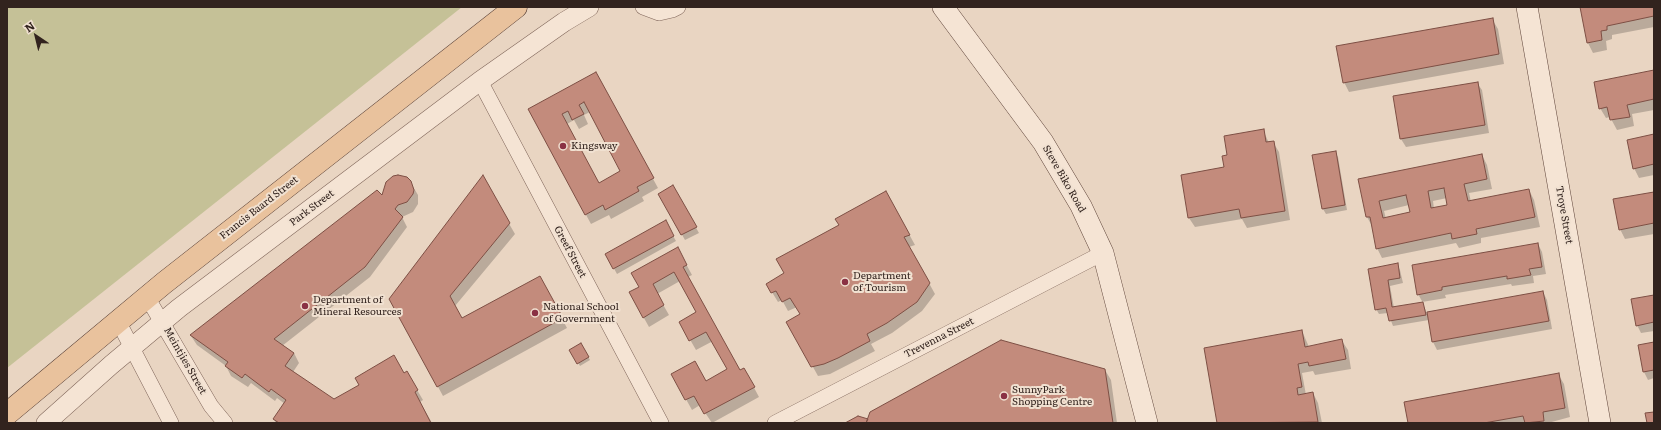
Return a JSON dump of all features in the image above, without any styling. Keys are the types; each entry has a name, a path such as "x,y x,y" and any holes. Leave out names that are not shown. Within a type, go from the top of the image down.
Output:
{"main road":[{"name":"Francis Baard Street","path":"7,414 147,297 516,7"},
{"name":"Steve Biko Road","path":"943,7 1043,142 1081,206 1102,253 1147,423"},
{"name":"Troye Street","path":"1527,7 1600,423"}],"street":[{"name":"Park Street","path":"46,423 162,322 480,81 564,22 589,7"},
{"path":"643,7 658,13 678,7"},
{"name":"Greef Street","path":"480,81 661,423"},
{"name":"Trevenna Street","path":"775,423 1102,253"},
{"name":"Meintjies Street","path":"147,297 211,406 225,423"},
{"path":"118,321 171,423"}],"shaded area":[{"path":"7,7 462,7 7,368"}],"building":[{"path":"1580,7 1654,7 1654,16 1607,26 1607,30 1601,31 1602,40 1587,43"},
{"path":"1493,18 1499,54 1343,83 1336,46"},
{"path":"1654,70 1654,99 1627,105 1630,117 1610,120 1607,107 1599,109 1594,82"},
{"name":"Kingsway","path":"596,72 654,178 637,187 639,191 605,210 603,205 585,215 528,109","holes":["584,102 620,171 599,183 562,114 568,111 572,120 584,114 579,105"]},
{"path":"1478,82 1485,125 1400,139 1393,96"},
{"path":"1264,129 1266,142 1274,141 1285,211 1241,218 1239,209 1188,218 1181,175 1224,167 1222,156 1227,155 1224,136"},
{"path":"1654,134 1654,164 1633,169 1627,140"},
{"path":"1336,151 1345,205 1322,209 1312,155"},
{"path":"1482,154 1487,179 1464,184 1468,201 1529,189 1535,217 1476,229 1477,234 1452,239 1451,233 1376,249 1370,217 1366,217 1358,179","holes":["1444,188 1447,205 1431,208 1428,191","1406,195 1410,212 1383,218 1379,201"]},
{"path":"398,175 407,177 411,181 414,190 407,202 398,205 395,209 403,217 365,267 274,339 294,353 285,366 334,399 359,385 355,378 394,355 404,373 407,371 418,390 415,392 431,423 279,423 273,419 286,400 271,389 269,392 245,374 242,378 225,366 228,362 190,335 377,190 382,195 386,182 393,176"},
{"path":"483,175 510,223 450,296 462,318 540,276 563,318 437,387 389,299"},
{"path":"673,185 697,227 681,235 658,194"},
{"path":"886,191 910,235 904,237 930,283 917,302 887,323 867,334 870,341 838,358 824,364 811,367 786,322 800,314 790,298 782,302 776,291 771,293 766,284 784,273 776,259 839,225 835,219"},
{"path":"1654,192 1654,223 1619,230 1613,199"},
{"path":"666,220 674,236 613,269 605,254"},
{"path":"1538,243 1542,267 1529,269 1531,275 1507,279 1507,276 1442,287 1442,290 1417,295 1412,265"},
{"path":"678,247 687,265 683,267 740,370 744,368 755,387 704,414 694,396 685,400 671,374 695,361 706,381 727,369 706,332 689,341 679,322 696,312 674,272 653,284 664,305 643,318 629,292 639,287 631,273"},
{"path":"1398,263 1400,278 1388,280 1392,307 1423,302 1426,315 1389,321 1386,308 1375,310 1368,269"},
{"path":"1543,291 1549,321 1432,342 1427,312"},
{"path":"1654,295 1654,322 1636,326 1631,299"},
{"path":"1302,330 1305,347 1342,339 1346,359 1309,366 1308,362 1298,364 1302,387 1297,388 1298,395 1313,392 1318,422 1217,423 1204,348"},
{"name":"SunnyPark Shopping Centre","path":"1001,340 1105,369 1113,423 866,423 870,412"},
{"path":"1654,342 1654,370 1643,372 1638,345"},
{"path":"581,343 589,357 577,364 569,350"},
{"path":"1559,373 1565,408 1543,412 1544,421 1525,423 1523,416 1484,423 1408,423 1404,402"},
{"path":"1654,412 1654,423 1647,423 1645,413"},
{"path":"858,416 868,419 866,423 845,423"}],"place":[{"name":"Kingsway","path":"563,146"},
{"name":"Department of Tourism","path":"845,282"},
{"name":"Department of Mineral Resources","path":"305,306"},
{"name":"National School of Government","path":"535,313"},
{"name":"SunnyPark Shopping Centre","path":"1004,396"}]}
